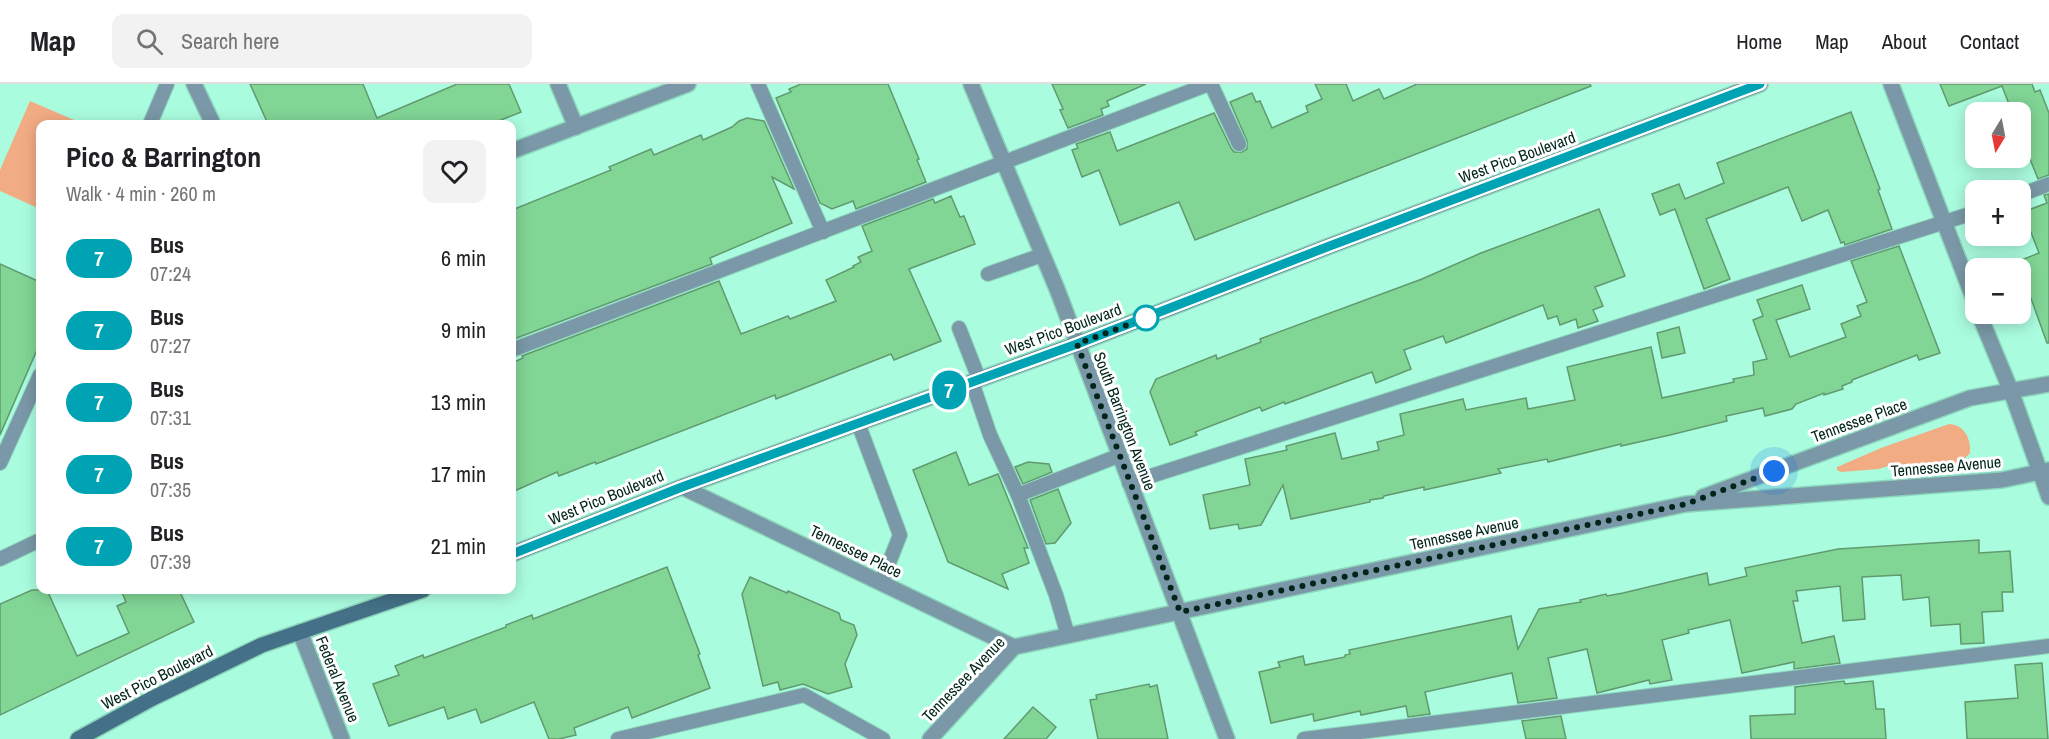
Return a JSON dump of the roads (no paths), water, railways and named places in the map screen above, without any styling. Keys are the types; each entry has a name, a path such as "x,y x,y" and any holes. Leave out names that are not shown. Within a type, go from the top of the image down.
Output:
{"main road":[{"name":"West Pico Boulevard","path":"516,552 682,487 1077,344 1760,84"},
{"name":"West Pico Boulevard","path":"78,739 152,699 262,645 405,594"}],"street":[{"path":"194,84 211,120"},
{"path":"558,84 576,127"},
{"path":"516,150 688,84"},
{"name":"South Barrington Avenue","path":"971,84 1005,162 1077,344 1227,739"},
{"path":"1891,84 1965,278"},
{"path":"1983,324 2045,471 2049,496"},
{"name":"Tennessee Place","path":"1686,504 1970,398 2049,384"},
{"name":"Tennessee Avenue","path":"930,739 1014,647 1686,504 1988,481 2045,471"},
{"name":"Tennessee Place","path":"682,487 1014,647"},
{"name":"Federal Avenue","path":"300,632 342,739"}],"lane":[{"path":"152,120 167,84"},
{"path":"758,84 823,232"},
{"path":"516,348 1005,162 1178,89 1210,84 1239,144"},
{"path":"2031,191 2049,184"},
{"path":"1129,483 1965,216"},
{"path":"988,274 1042,255"},
{"path":"959,328 990,435 1018,495 1056,596 1068,636"},
{"path":"0,463 36,384"},
{"path":"858,423 900,535 881,583"},
{"path":"1018,495 1118,456"},
{"path":"0,558 36,542"},
{"path":"1304,739 2049,646"},
{"path":"618,739 804,695 883,739"}]}
